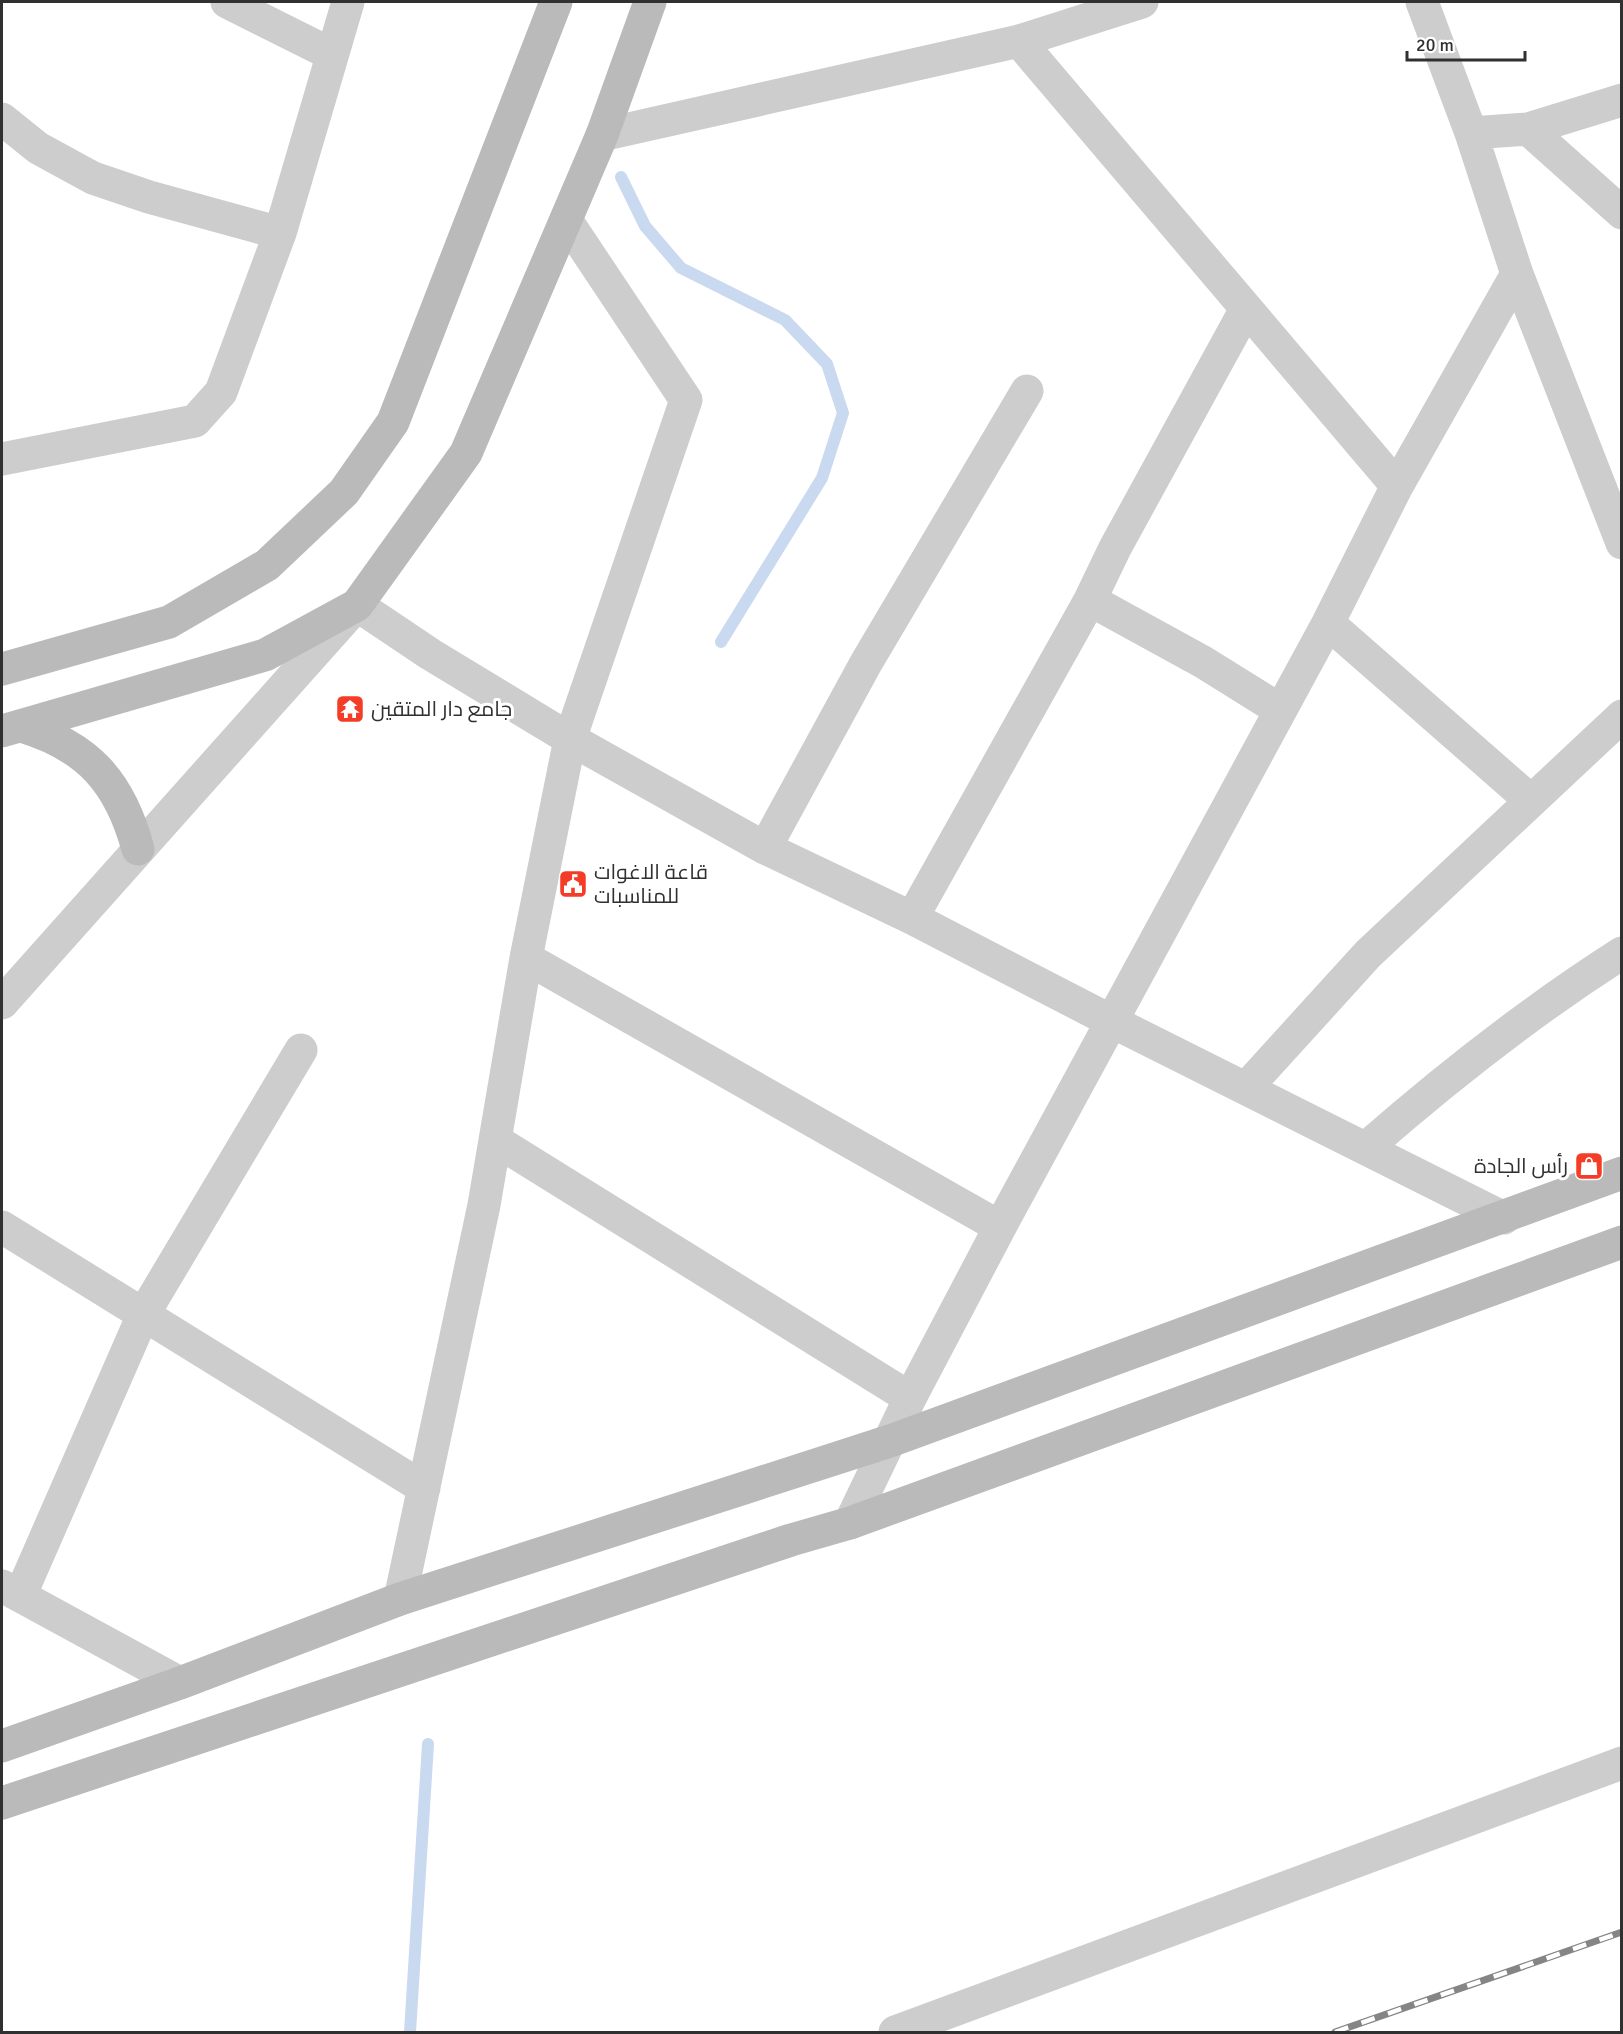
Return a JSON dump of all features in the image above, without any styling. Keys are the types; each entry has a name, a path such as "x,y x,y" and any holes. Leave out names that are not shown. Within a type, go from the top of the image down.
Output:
{"main road":[{"path":"2,669 169,622 267,565 344,492 393,422 556,2"},
{"path":"11,728 265,655 357,605 466,453 602,135 650,2"},
{"path":"11,728 50,735 76,749 99,769 117,793 130,820 138,849"},
{"path":"2,1746 180,1683 400,1599 890,1441 1622,1173"},
{"path":"2,1803 769,1547 850,1523 1622,1242"}],"street":[{"path":"227,2 331,54"},
{"path":"2,459 195,421 221,392 280,233 348,2"},
{"path":"602,135 1019,41 1142,2"},
{"path":"1422,2 1471,133 1518,274 1622,543"},
{"path":"1019,41 1397,486"},
{"path":"1471,133 1528,129 1622,100"},
{"path":"2,118 38,148 93,178 149,197 280,233"},
{"path":"1528,129 1622,213"},
{"path":"400,1599 484,1205 526,958 570,740 687,400 566,220"},
{"path":"850,1523 910,1398 1000,1227 1328,622 1397,486 1518,274"},
{"path":"912,918 1090,600 1121,538 1246,309"},
{"path":"765,848 866,663 1027,391"},
{"path":"1090,600 1203,662 1280,710"},
{"path":"2,1003 357,605 430,654 570,740 765,848 912,918 1113,1022 1247,1087 1504,1218"},
{"path":"1328,622 1530,800"},
{"path":"1247,1087 1368,954 1622,716"},
{"path":"1366,1148 1437,1086 1553,997 1622,953"},
{"path":"526,958 1000,1227"},
{"path":"180,1683 11,1591 142,1315 301,1050"},
{"path":"495,1140 910,1398"},
{"path":"2,1227 424,1488"},
{"path":"895,2032 1622,1763"}],"waterway":[{"path":"621,177 645,226 681,268 785,320 827,364 843,413 822,478 721,642"},
{"path":"410,2032 428,1744"}],"railway":[{"path":"1335,2032 1622,1932"}],"place":[{"name":"جامع دار المتقين","path":"350,709"},
{"name":"قاعة الاغوات للمناسبات","path":"573,884"},
{"name":"رأس الجادة","path":"1589,1166"}]}
